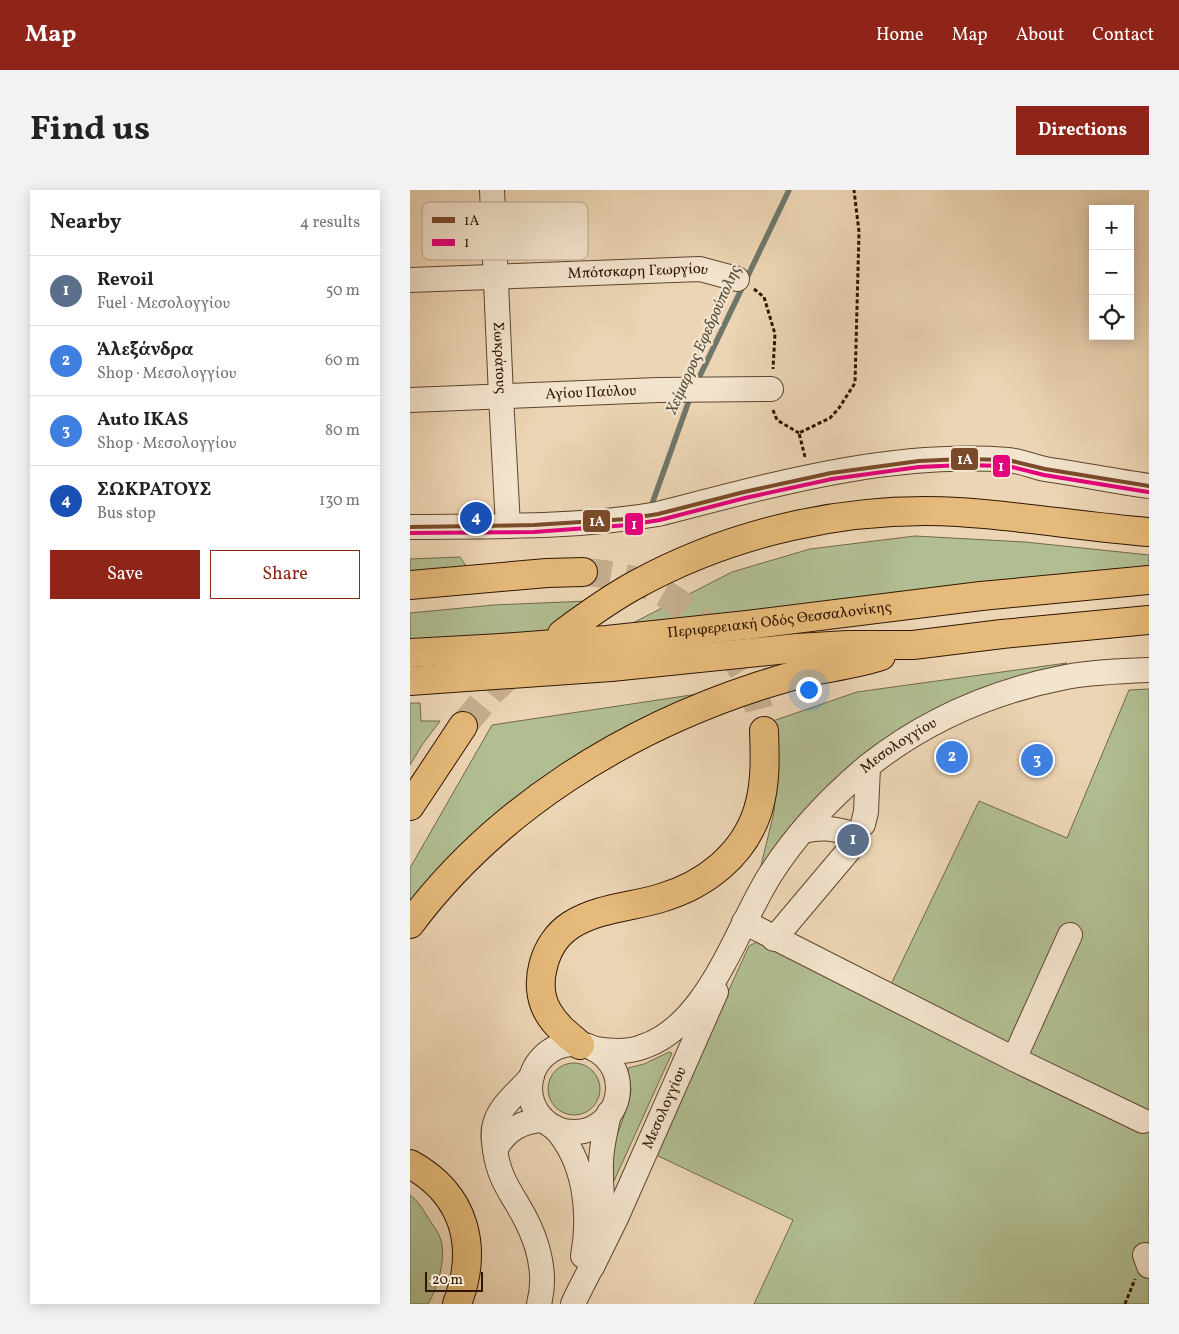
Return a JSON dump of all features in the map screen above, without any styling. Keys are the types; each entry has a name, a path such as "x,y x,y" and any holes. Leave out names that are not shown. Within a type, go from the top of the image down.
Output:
{"highway":[{"path":"562,634 618,595 670,568 739,540 812,522 855,515 956,512 1149,532"},
{"path":"410,585 583,572"},
{"name":"Περιφερειακή Οδός Θεσσαλονίκης","path":"410,653 607,640 982,596 1149,580"},
{"name":"Περιφερειακή Οδός Θεσσαλονίκης","path":"410,681 611,666 797,648 847,645 913,645 1149,620"},
{"path":"410,924 458,868 508,821 564,781 619,747 672,719 744,691 816,670 871,659 913,645"},
{"path":"410,806 463,726"},
{"path":"587,1047 565,1034 547,1011 542,996 541,980 543,967 553,943 570,925 583,918 600,912 661,899 681,892 714,873 727,861 741,845 758,811 764,776 764,731"},
{"path":"410,1164 439,1184 454,1205 463,1224 467,1245 466,1266 457,1304"},
{"path":"410,1184 428,1199 440,1218 449,1242 449,1273 438,1304"}],"street":[{"name":"Σωκράτους","path":"494,260 508,526"},
{"name":"Μπότσκαρη Γεωργίου","path":"410,280 700,269 737,279"},
{"name":"Αγίου Παύλου","path":"410,400 658,390 771,389"},
{"path":"1015,461 1051,458 1149,470"},
{"path":"410,527 508,526 581,523 636,518 863,467 919,460 974,459 1015,461 1044,468 1149,486"},
{"name":"Μεσολογγίου","path":"574,1300 621,1208 712,1005 733,946 744,922 770,874 803,831 843,789 868,767 894,747 936,722 994,696 1067,677 1093,673 1149,670"},
{"path":"774,938 839,864 866,812 868,767"},
{"path":"803,831 815,828 830,828 854,836"},
{"path":"744,922 1014,1059 1143,1121"},
{"path":"1014,1059 1070,935"},
{"name":"Μεσολογγίου","path":"587,1047 626,1051 653,1043 672,1031 699,1002 733,946"},
{"path":"495,1150 500,1140 508,1132 520,1124 532,1120 574,1132 594,1127 610,1114 618,1090 616,1078 604,1056 587,1047 567,1045 550,1052 537,1065 532,1076 530,1088 532,1100 536,1110 549,1124"},
{"path":"532,1076 499,1114 494,1131 499,1172 534,1235 540,1256 542,1276 539,1304"},
{"name":"Μεσολογγίου","path":"592,1267 601,1237 603,1197 600,1163 610,1114"},
{"name":"Μεσολογγίου","path":"549,1124 570,1148 584,1194 586,1233 574,1300"}],"path":[{"path":"799,433 830,418 839,408 855,383 860,232 854,190"},
{"path":"737,279 764,297 775,334 771,389 772,406 777,420 799,433 810,478"}],"green space":[{"path":"915,536 1025,542 1149,555 1149,572 629,625 732,572 810,549"},
{"path":"460,557 472,575 410,585 410,559"},
{"path":"589,601 549,633 410,640 410,613 494,605"},
{"path":"1067,663 972,699 879,749 757,882 774,812 778,743 770,722 857,692"},
{"path":"751,686 702,705 483,846 410,929 410,868 492,725"},
{"path":"1149,689 1149,1304 754,1304 793,1220 654,1154 749,946 763,939 883,1001 979,801 1067,838 1129,690"},
{"path":"410,703 420,703 421,721 440,721 410,765"},
{"path":"669,1052 672,1053 614,1181 612,1163 615,1141 629,1102 631,1090 628,1068 644,1064"},
{"path":"574,1063 584,1065 592,1071 598,1079 600,1089 598,1099 592,1107 584,1113 574,1115 564,1113 556,1107 550,1099 548,1089 550,1079 556,1071 564,1065"},
{"path":"410,1195 422,1207 441,1240 442,1265 435,1290 428,1304 410,1304"}],"waterway":[{"name":"Χείμαρρος Εφεδρούπολης","path":"696,384 789,190"},
{"name":"Χείμαρρος Εφεδρούπολης","path":"652,504 691,395"}],"tunnel":[{"path":"583,572 623,578 653,588 671,598 705,624 734,657 745,674 755,696 764,731"},
{"path":"463,726 492,691 520,665"}],"transit line":[{"name":"1Α","path":"410,527 534,525 627,519 658,514 744,492 831,473 919,461 963,459 1008,460 1045,469 1149,486"},
{"name":"1","path":"410,533 534,532 628,525 660,520 745,498 832,479 919,467 963,465 1008,466 1044,475 1148,492"}],"place":[{"name":"ΣΩΚΡΑΤΟΥΣ","path":"476,518"},
{"name":"Άλεξάνδρα","path":"952,757"},
{"name":"Auto IKAS","path":"1037,760"},
{"name":"Revoil","path":"853,840"}]}
